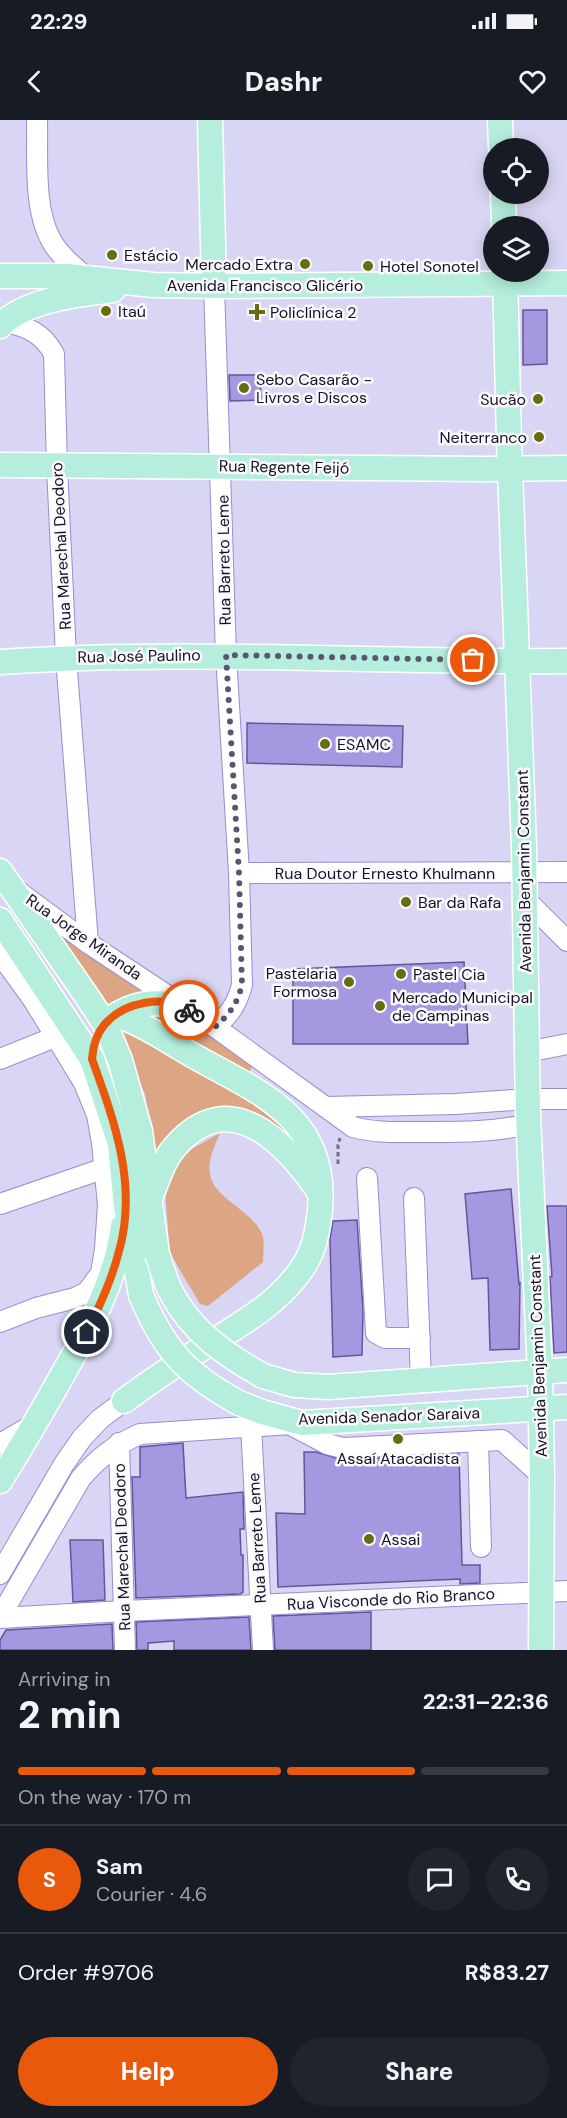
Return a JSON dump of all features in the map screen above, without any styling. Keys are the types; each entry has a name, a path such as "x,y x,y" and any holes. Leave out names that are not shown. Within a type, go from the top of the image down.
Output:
{"main road":[{"name":"Rua Barreto Leme","path":"210,120 214,286"},
{"path":"500,120 501,138"},
{"name":"Avenida Francisco Glicério","path":"0,276 86,278 154,285 214,286 483,278"},
{"name":"Avenida Francisco Glicério","path":"549,281 567,283"},
{"name":"Avenida Benjamin Constant","path":"505,282 525,899 528,1099 541,1408 541,1650"},
{"path":"2,324 24,310 63,296 154,285"},
{"name":"Rua Regente Feijó","path":"0,465 567,468"},
{"name":"Rua José Paulino","path":"0,662 66,657 226,655 567,660"},
{"name":"Rua Jorge Miranda","path":"6,879 86,994 110,1020 140,1131 157,1254"},
{"path":"0,920 92,1059 120,1144 126,1206 120,1248 107,1289 87,1332 36,1423 0,1481"},
{"path":"92,1059 98,1035 110,1020 132,1006 149,1002 167,1002 184,1007"},
{"path":"110,1020 136,1023 249,1086 283,1110 307,1137 315,1154 321,1196 319,1228 315,1246 306,1263 288,1287 259,1312 158,1376 124,1401"},
{"path":"150,1199 165,1162 174,1148 188,1135 206,1124 223,1119 244,1122 278,1142 310,1179 321,1196"},
{"name":"Avenida Senador Saraiva","path":"126,1206 141,1295 154,1325 170,1349 195,1375 239,1403 296,1423 567,1407"},
{"name":"Avenida Senador Saraiva","path":"157,1254 171,1292 196,1328 230,1357 263,1376 294,1385 329,1388 567,1370"}],"street":[{"path":"37,120 39,190 44,222 50,239 60,255 86,278"},
{"name":"Rua Barreto Leme","path":"214,286 226,655 239,873 242,985 231,1012 215,1027"},
{"name":"Rua Marechal Deodoro","path":"2,324 20,325 36,333 50,346 54,354 66,657 88,943"},
{"name":"Rua Doutor Ernesto Khulmann","path":"239,873 567,872"},
{"name":"Rua Jorge Miranda","path":"6,879 88,943 215,1027 353,1127 377,1132 481,1132 500,1131 529,1124"},
{"path":"525,899 567,941"},
{"path":"0,954 34,1001 84,1083 97,1115 108,1205 105,1249 100,1273 87,1292 0,1322"},
{"path":"0,1059 55,1037"},
{"path":"528,1052 567,1044"},
{"path":"326,1107 567,1099"},
{"path":"0,1204 105,1168"},
{"path":"367,1178 376,1333 385,1338 420,1338"},
{"path":"414,1198 421,1380"},
{"path":"0,1574 64,1464 82,1438 100,1419 124,1401"},
{"path":"0,1444 36,1423"},
{"path":"0,1618 81,1478 119,1443 140,1434 296,1423 327,1444 344,1448 496,1439 505,1442 542,1476"},
{"name":"Rua Barreto Leme","path":"251,1426 263,1650"},
{"path":"478,1441 481,1547"},
{"name":"Rua Marechal Deodoro","path":"119,1443 125,1650"},
{"name":"Rua Visconde do Rio Branco","path":"0,1618 567,1591"}],"shaded area":[{"path":"47,925 254,1063 247,1076 107,1011"},
{"path":"116,1028 260,1102 297,1134 309,1161 285,1133 231,1111 200,1114 155,1153 145,1094"},
{"path":"220,1133 212,1153 210,1174 218,1190 250,1218 262,1234 263,1262 208,1306 200,1304 170,1253 165,1190 183,1154"}],"building":[{"path":"523,310 547,310 547,364 523,365"},
{"name":"Sebo Casarão - Livros e Discos","path":"229,375 260,375 261,400 230,401"},
{"name":"ESAMC","path":"247,723 403,726 402,767 247,763"},
{"name":"Mercado Municipal de Campinas","path":"464,962 468,1044 293,1044 293,969"},
{"path":"511,1189 520,1283 519,1349 490,1350 488,1278 472,1279 465,1194"},
{"path":"547,1206 567,1206 567,1352 554,1353"},
{"path":"357,1220 363,1309 362,1355 333,1357 330,1239 333,1221"},
{"path":"183,1443 186,1498 243,1492 244,1529 240,1529 243,1592 240,1594 136,1598 132,1477 140,1477 140,1447"},
{"name":"Assai","path":"304,1452 316,1452 343,1460 459,1454 462,1565 480,1565 480,1583 460,1584 460,1579 278,1587 276,1513 305,1514"},
{"path":"70,1540 103,1540 105,1600 73,1602"},
{"path":"371,1612 371,1650 275,1650 273,1616"},
{"path":"249,1617 251,1650 174,1650 174,1641 148,1643 148,1650 137,1650 136,1622"},
{"path":"112,1624 113,1650 0,1650 0,1640 6,1630"}],"way so far":[{"path":"189,1010 215,1027 231,1012 242,985 239,873 226,655 473,660"}],"place":[{"name":"Estácio","path":"112,255"},
{"name":"Mercado Extra","path":"305,264"},
{"name":"Hotel Sonotel","path":"368,266"},
{"name":"Itaú","path":"106,311"},
{"name":"Policlínica 2","path":"257,312"},
{"name":"Sebo Casarão - Livros e Discos","path":"244,388"},
{"name":"Sucão","path":"538,399"},
{"name":"Neiterranco","path":"539,437"},
{"name":"ESAMC","path":"325,744"},
{"name":"Bar da Rafa","path":"406,902"},
{"name":"Pastel Cia","path":"401,974"},
{"name":"Pastelaria Formosa","path":"349,982"},
{"name":"Mercado Municipal de Campinas","path":"380,1006"},
{"name":"Assaí Atacadista","path":"398,1439"},
{"name":"Assai","path":"369,1539"}],"route":[{"path":"87,1332 107,1289 120,1248 126,1206 120,1144 92,1059 93,1047 105,1024 132,1006 149,1002 167,1002 189,1010"}]}
